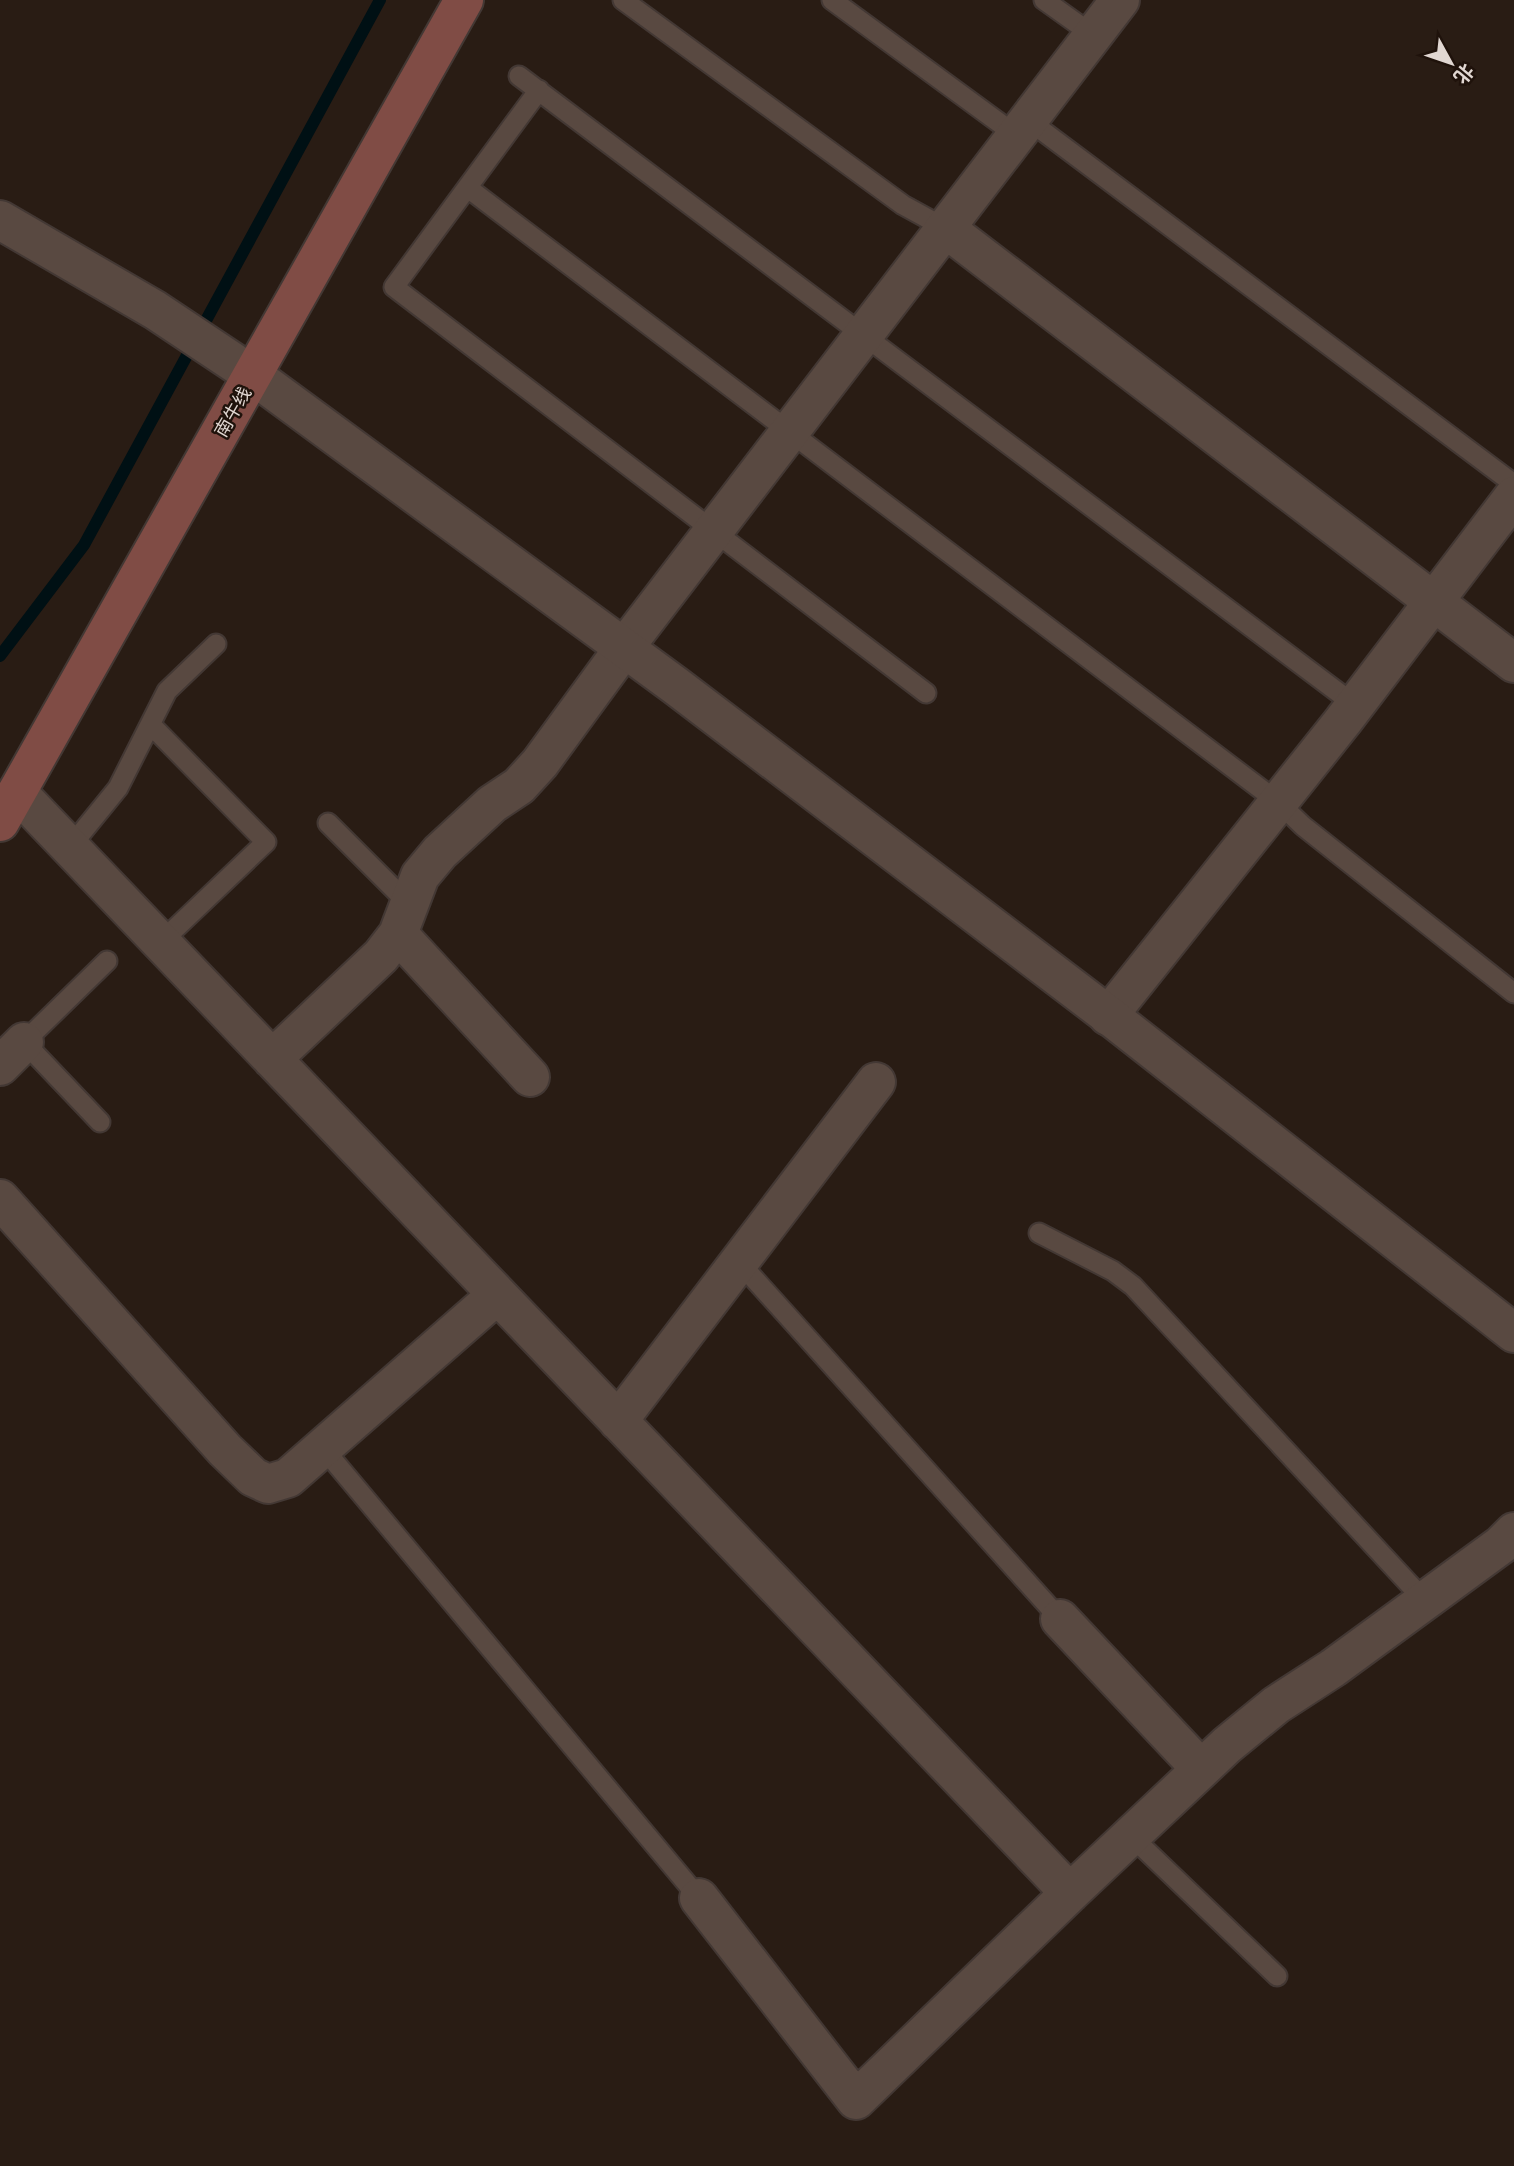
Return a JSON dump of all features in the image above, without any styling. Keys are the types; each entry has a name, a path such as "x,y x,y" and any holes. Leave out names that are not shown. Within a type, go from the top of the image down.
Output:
{"main road":[{"name":"南牛线","path":"8,807 254,376 464,0"}],"street":[{"path":"272,1059 382,956 403,919 420,876 426,868 470,822 519,786 540,763 624,648 1120,0"},
{"path":"0,220 173,321 254,376 624,648 1108,1016 1514,1333"},
{"path":"945,228 1514,663"},
{"path":"1108,1016 1355,705 1514,496"},
{"path":"8,807 70,848 1070,1893"},
{"path":"403,919 530,1077"},
{"path":"618,1421 876,1082"},
{"path":"0,1199 225,1450 253,1477 268,1484 288,1478 497,1295"},
{"path":"699,1898 856,2100 1227,1745 1276,1705 1333,1668 1501,1545 1514,1532"},
{"path":"1060,1619 1201,1769"}],"lane":[{"path":"623,0 903,205 945,228"},
{"path":"832,0 1022,128 1514,484"},
{"path":"1044,0 1093,35"},
{"path":"519,76 1355,705"},
{"path":"539,90 394,287 926,693"},
{"path":"468,188 1278,802 1303,826 1514,993"},
{"path":"70,848 118,788 167,691 216,644"},
{"path":"151,725 266,842 161,942"},
{"path":"328,823 403,919"},
{"path":"100,1122 12,1054 107,961"},
{"path":"1039,1233 1113,1271 1133,1286 1425,1601"},
{"path":"739,1262 1060,1619"},
{"path":"323,1448 699,1898"},
{"path":"1130,1836 1277,1976"}],"waterway":[{"path":"0,656 84,545 380,0"}]}
